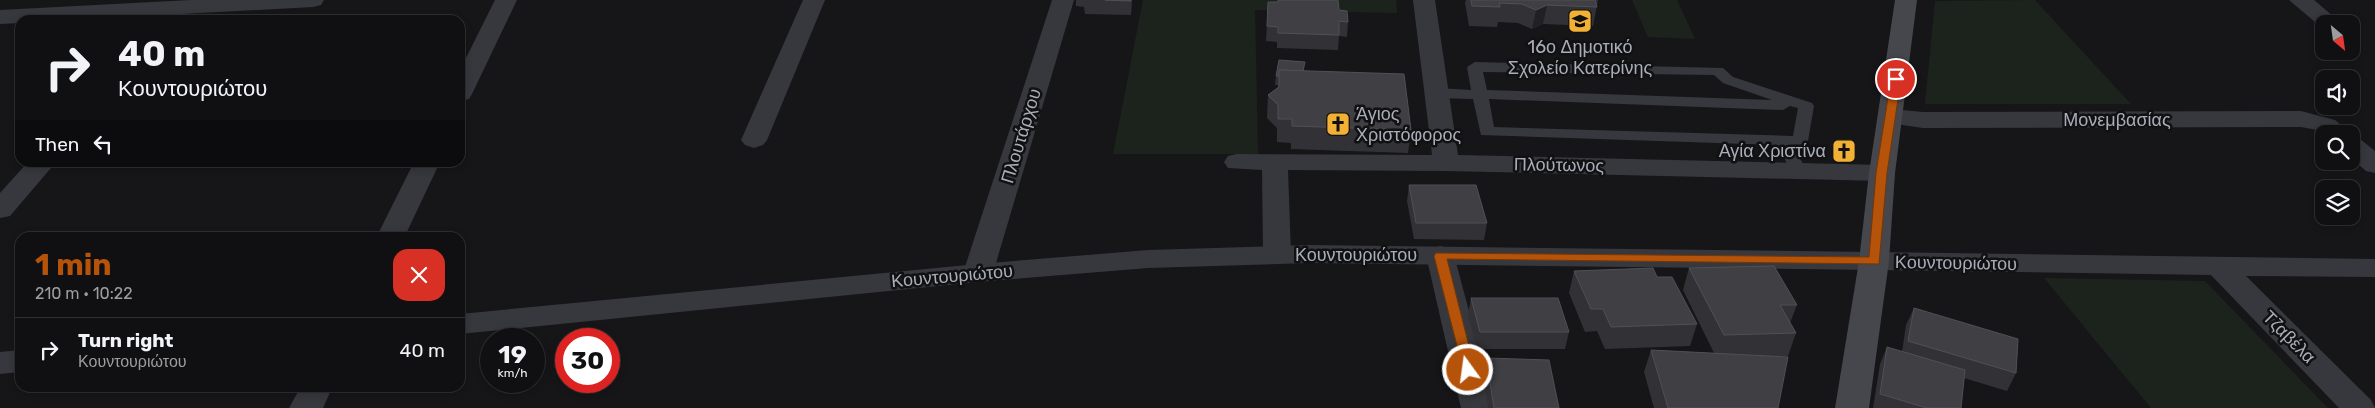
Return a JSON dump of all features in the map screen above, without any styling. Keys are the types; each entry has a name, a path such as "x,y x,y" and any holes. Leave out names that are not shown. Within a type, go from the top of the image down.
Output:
{"main road":[{"path":"1852,408 1874,261 1882,173 1906,0"}],"street":[{"path":"46,15 184,9 313,0"},
{"path":"465,84 506,0"},
{"path":"754,140 814,0"},
{"name":"Πλουτάρχου","path":"978,273 1063,0"},
{"path":"1424,0 1446,162"},
{"path":"2300,0 2320,15"},
{"path":"0,17 15,16"},
{"name":"Μονεμβασίας","path":"1891,117 1923,120 2302,119 2326,125"},
{"path":"2360,152 2375,165"},
{"name":"Πλούτωνος","path":"1237,162 1446,162 1882,173"},
{"path":"1275,162 1277,255"},
{"path":"0,210 39,167"},
{"path":"393,232 425,167"},
{"name":"Κουντουριώτου","path":"465,324 978,273 1148,259 1277,255 2375,268"},
{"path":"1440,256 1478,408"},
{"name":"Τζαβέλα","path":"2219,266 2359,408"},
{"path":"0,363 15,362"},
{"path":"306,408 314,392"}],"lane":[{"path":"1739,102 1728,80 1718,71 1475,67 1487,132 1800,141 1806,106"},
{"path":"1728,80 1806,106"},
{"path":"1437,93 1739,102 1806,106"},
{"path":"1782,140 1798,170"}],"shaded area":[{"path":"1143,0 1396,0 1397,13 1255,10 1258,154 1113,154"},
{"path":"1632,0 1677,0 1695,39 1648,37"},
{"path":"2035,0 2131,104 1925,104 1935,1"},
{"path":"2044,278 2205,281 2328,408 2151,408"}],"building":[{"path":"1278,0 1338,0 1339,10 1347,11 1348,22 1339,21 1339,35 1278,33 1278,27 1267,26 1268,2 1278,2"},
{"path":"1471,0 1595,0 1597,7 1547,5 1536,10 1522,4 1499,3 1500,7 1472,6"},
{"path":"1279,60 1305,62 1303,71 1279,70 1279,76 1276,76"},
{"path":"1279,70 1404,74 1411,130 1292,126 1292,119 1278,119 1278,105 1268,95 1279,87"},
{"path":"1409,185 1476,185 1487,223 1416,223"},
{"path":"1774,266 1797,305 1780,305 1796,333 1724,335 1689,268"},
{"path":"1653,268 1657,277 1672,277 1697,324 1611,327 1603,309 1591,309 1574,271"},
{"path":"1471,298 1558,298 1569,332 1480,332"},
{"path":"1914,308 2018,339 2016,373 1908,341"},
{"path":"1887,347 1965,370 1961,408 1927,408 1880,394"},
{"path":"1651,350 1788,357 1778,408 1668,408"},
{"path":"1486,358 1549,360 1559,408 1494,408"}],"place":[{"name":"16ο Δημοτικό Σχολείο Κατερίνης","path":"1580,21"},
{"name":"Άγιος Χριστόφορος","path":"1338,124"},
{"name":"Αγία Χριστίνα","path":"1844,151"}],"route":[{"path":"1468,370 1440,256 1874,261 1882,173 1896,79"}]}
